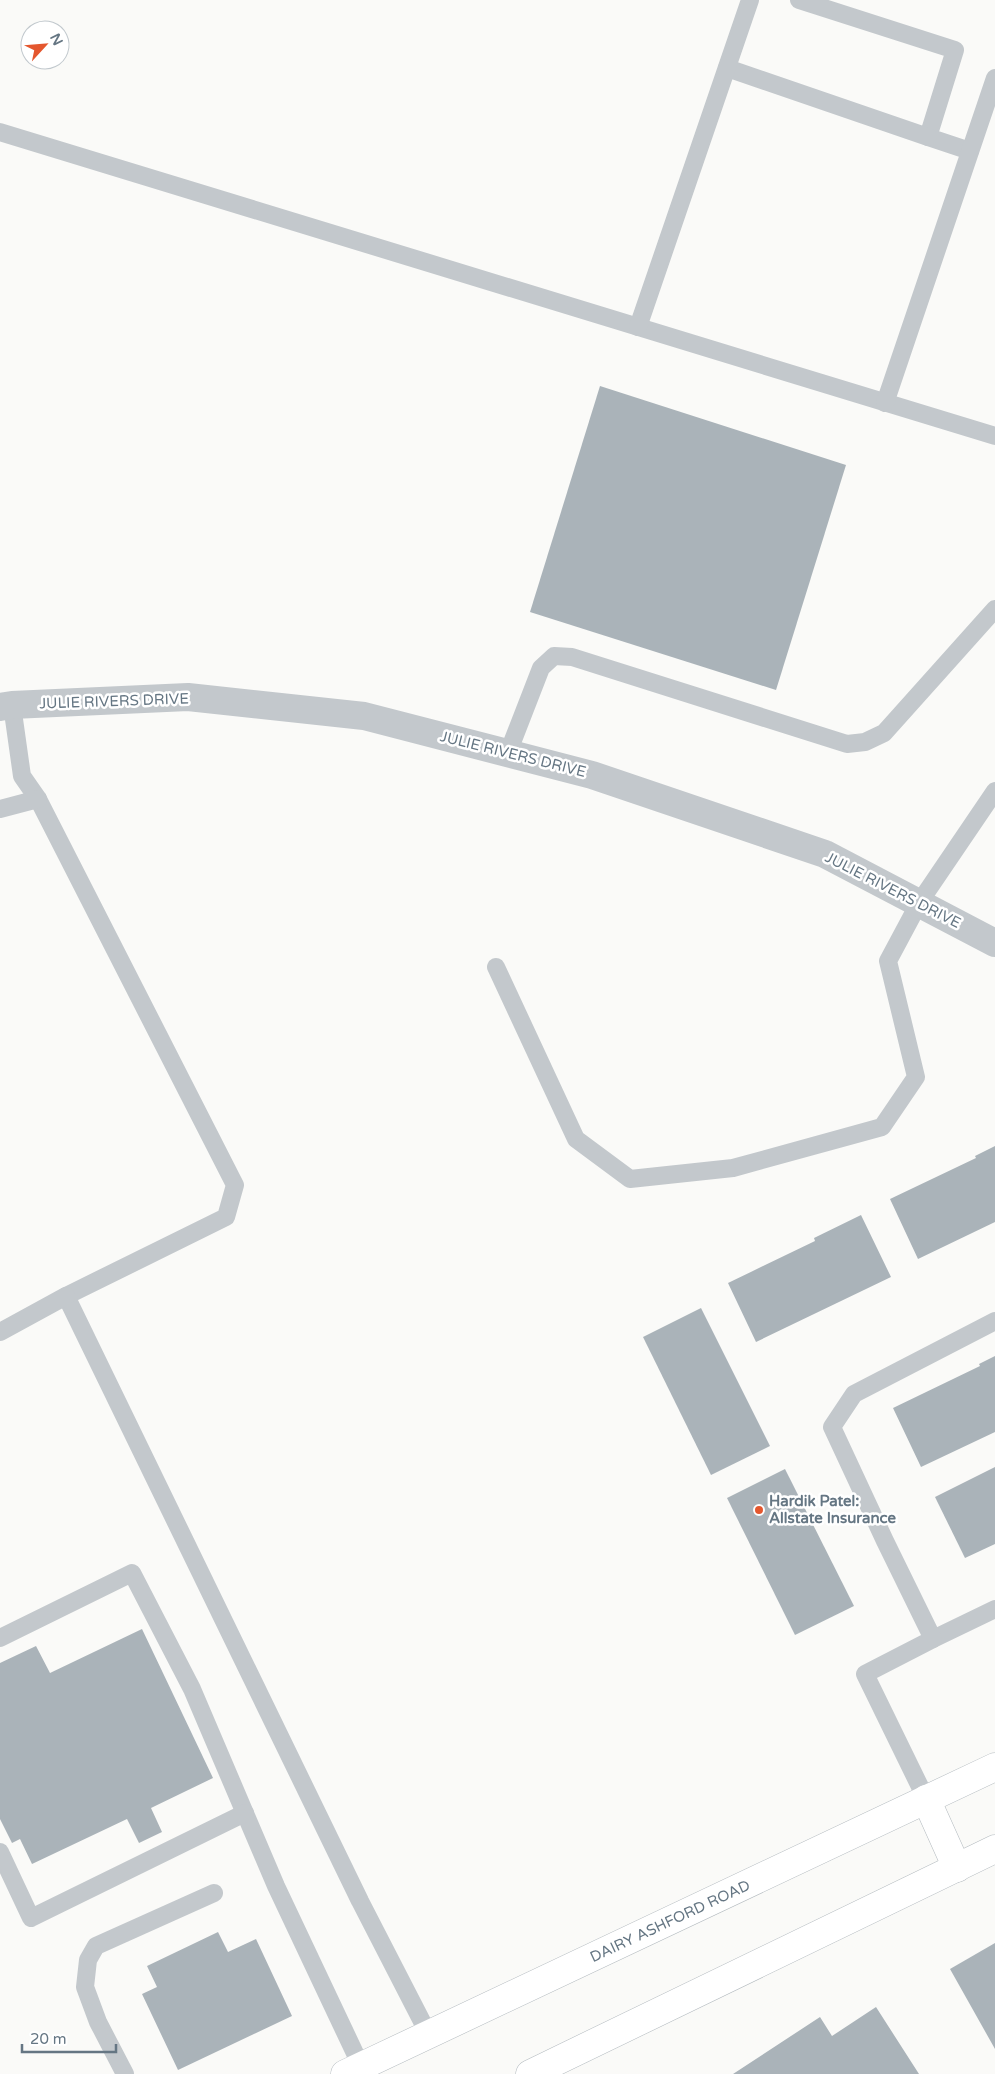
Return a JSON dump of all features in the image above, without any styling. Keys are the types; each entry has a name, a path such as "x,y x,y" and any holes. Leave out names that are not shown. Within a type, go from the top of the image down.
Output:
{"main road":[{"name":"DAIRY ASHFORD ROAD","path":"357,2071 429,2035 995,1767"},
{"path":"926,1799 957,1868"},
{"path":"530,2074 995,1849"}],"street":[{"name":"JULIE RIVERS DRIVE","path":"6,706 188,697 364,716 592,774 825,854 995,943"}],"lane":[{"path":"638,327 750,0"},
{"path":"799,0 955,50 928,137"},
{"path":"727,68 970,151"},
{"path":"885,403 995,78"},
{"path":"0,132 995,436"},
{"path":"508,753 541,668 554,656 572,657 847,744 865,742 884,733 995,609"},
{"path":"0,1332 66,1296 226,1217 235,1185 38,800 22,776 6,706"},
{"path":"496,967 576,1140 630,1179 733,1168 882,1127 916,1077 888,961 919,903 995,791"},
{"path":"0,809 38,800"},
{"path":"66,1296 351,1883 429,2035"},
{"path":"934,1639 884,1541 832,1427 854,1394 995,1321"},
{"path":"0,1638 132,1573 192,1689 357,2071"},
{"path":"926,1799 865,1674 995,1609"},
{"path":"0,1852 31,1918 245,1813"},
{"path":"125,2074 98,2022 85,1987 88,1960 96,1946 214,1893"}],"building":[{"path":"600,386 846,465 776,690 530,612"},
{"path":"995,1146 995,1222 918,1259 890,1199 976,1158 975,1156"},
{"path":"861,1215 891,1277 756,1342 728,1283 815,1241 814,1238"},
{"path":"701,1308 770,1446 711,1475 643,1337"},
{"path":"995,1356 995,1432 921,1467 893,1408 980,1366 979,1364"},
{"path":"995,1467 995,1544 965,1558 935,1497"},
{"path":"785,1469 854,1606 795,1635 727,1498"},
{"path":"142,1629 213,1778 151,1808 162,1832 139,1843 127,1819 32,1864 20,1839 12,1843 0,1819 0,1663 36,1646 50,1673"},
{"path":"218,1932 228,1952 256,1939 292,2016 178,2070 142,1994 157,1987 147,1966"},
{"path":"995,1943 995,2049 950,1969"},
{"path":"876,2007 919,2074 733,2074 820,2017 832,2036"}],"place":[{"name":"Hardik Patel: Allstate Insurance","path":"759,1510"}]}
